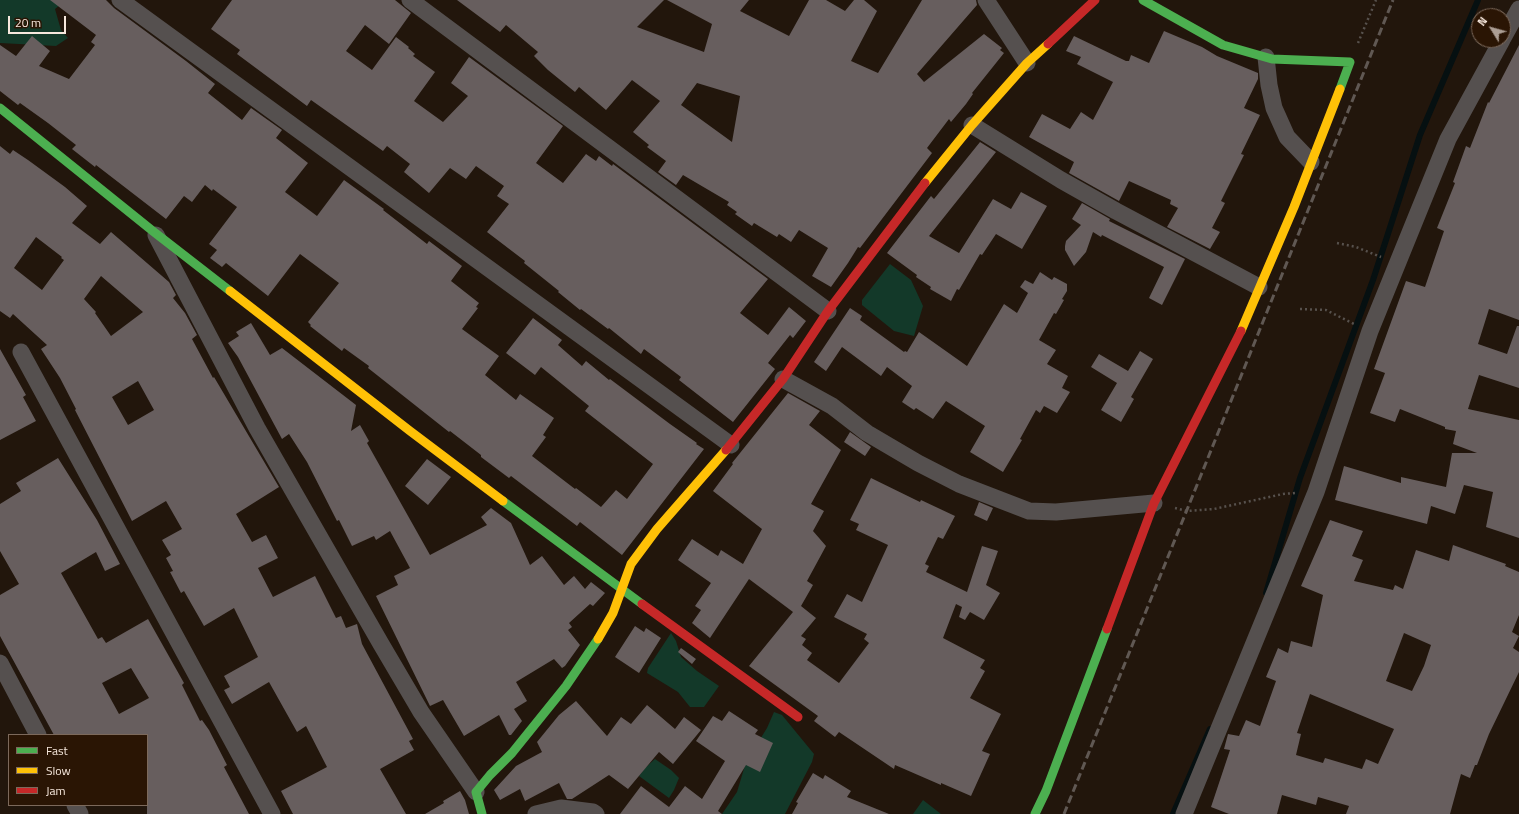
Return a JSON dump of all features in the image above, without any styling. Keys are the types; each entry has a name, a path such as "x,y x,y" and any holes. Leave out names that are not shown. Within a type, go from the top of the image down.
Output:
{"street":[{"path":"120,0 731,445"},
{"path":"410,0 828,311"},
{"path":"986,0 1027,63"},
{"path":"476,792 490,775 512,753 566,686 600,637 622,590 631,564 657,529 731,445 783,379 828,311 904,210 972,125 1027,63 1095,0"},
{"path":"1035,814 1046,791 1154,503 1246,319 1294,207 1350,62 1272,59 1223,45 1143,0"},
{"path":"1511,23 1519,9"},
{"path":"1184,814 1316,492 1370,331 1448,139 1497,48"},
{"path":"1266,57 1269,86 1274,108 1287,137 1311,162"},
{"path":"0,108 154,232 410,431 622,590 798,717"},
{"path":"972,125 1061,180 1259,287"},
{"path":"154,232 257,428 421,712 476,792 482,814"},
{"path":"21,352 272,814"},
{"path":"783,379 832,406 867,433 918,463 959,484 1029,511 1056,512 1154,503"},
{"path":"0,663 37,734"},
{"path":"536,814 561,808 593,812 596,814"}],"path":[{"path":"1350,62 1376,0"},
{"path":"1337,242 1356,247 1398,264"},
{"path":"1300,309 1326,310 1370,331"},
{"path":"1154,503 1187,511 1214,509 1283,494 1316,492"}],"green space":[{"path":"0,0 66,0 55,9 61,30 68,38 56,46 0,43"},
{"path":"890,264 911,280 923,306 914,336 894,331 862,305 862,300"},
{"path":"671,633 676,641 681,657 697,671 719,686 704,707 690,707 678,692 647,673 648,668"},
{"path":"774,712 782,715 814,754 812,762 785,814 722,814 737,792 746,762 767,728"},
{"path":"655,759 671,770 679,778 669,798 639,776"},
{"path":"923,800 941,814 913,814"}],"building":[{"path":"50,0 106,0 114,8 215,84 208,93 242,120 251,108 282,130 276,138 308,163 285,192 317,216 344,180 384,209 383,210 427,244 429,241 462,266 451,281 479,303 476,307 478,308 462,329 499,356 485,375 516,400 520,394 554,418 543,435 546,437 532,456 601,507 616,490 627,499 653,464 585,411 589,406 541,367 535,375 506,353 533,318 562,340 558,345 582,366 586,361 609,380 610,379 704,449 622,555 580,522 577,526 511,476 509,478 368,368 369,366 344,348 342,351 310,326 311,325 308,322 339,283 300,254 268,296 226,263 222,267 210,258 217,250 209,244 237,207 213,189 212,191 205,185 192,202 184,196 166,219 96,165 95,167 72,149 76,145 48,123 20,103 18,105 0,91 0,45 16,56 32,36 50,51 39,66 69,79 95,45 91,42 96,35"},
{"path":"232,0 395,0 411,13 389,44 365,25 346,51 372,70 396,37 409,47 408,48 415,54 413,56 435,72 414,101 443,122 468,96 451,83 469,57 563,126 536,163 563,183 586,154 596,161 599,156 612,166 613,164 768,279 740,313 768,335 789,307 806,321 793,338 790,335 768,363 775,369 733,422 679,380 681,377 644,349 641,354 609,328 608,329 581,309 580,310 524,263 525,261 487,232 509,204 497,196 504,186 476,166 466,179 450,168 429,193 404,172 410,164 387,146 383,151 311,100 307,106 237,54 240,50 211,29"},
{"path":"457,0 664,0 637,27 704,52 712,24 667,0 749,0 740,11 789,36 809,0 826,0 845,11 854,0 864,0 877,11 851,61 878,73 922,0 976,0 977,5 917,74 924,82 984,34 1002,48 1000,50 1004,53 972,93 973,94 966,104 951,122 949,119 927,148 932,153 860,248 858,247 831,287 812,276 828,248 799,230 791,242 779,234 777,237 754,223 752,226 735,214 737,212 727,205 729,202 683,175 676,185 658,172 666,161 647,147 649,145 633,132 660,101 632,80 606,110 579,87 575,92 548,70 534,56 538,52 506,25 500,32","holes":["697,83 740,96 732,142 681,105"]},
{"path":"1164,31 1202,47 1217,56 1258,73 1258,79 1244,108 1260,115 1241,154 1244,155 1221,201 1225,203 1212,228 1220,232 1210,249 1167,227 1178,208 1170,204 1171,200 1129,181 1119,201 1069,173 1074,162 1029,137 1042,114 1070,129 1081,112 1093,120 1113,82 1077,64 1081,57 1066,51 1074,36 1126,61 1129,61 1131,55 1149,63"},
{"path":"1519,45 1519,320 1489,309 1478,344 1507,354 1517,326 1519,326 1519,388 1479,375 1468,409 1519,420 1519,538 1486,527 1493,492 1464,485 1455,514 1431,506 1427,524 1335,500 1344,466 1401,483 1401,477 1446,487 1452,453 1477,453 1453,444 1456,431 1445,429 1445,427 1400,409 1395,422 1370,413 1385,373 1374,369 1406,281 1425,287 1444,231 1437,228 1455,183 1453,182 1466,146 1470,148 1488,102 1489,103"},
{"path":"980,142 996,152 929,236 959,253 993,199 1011,209 1021,192 1047,206 1022,249 996,234 982,255 980,254 951,301 930,289 931,287 916,277 917,275 887,253 931,196 934,199"},
{"path":"0,146 10,154 13,150 28,160 65,187 87,206 72,223 100,244 111,232 169,282 176,295 173,298 185,313 197,335 192,339 213,378 214,377 279,487 236,514 252,542 266,535 278,558 258,568 273,597 315,576 336,618 341,616 346,628 357,624 362,644 413,739 409,741 414,750 380,769 406,814 293,814 281,791 327,767 306,726 297,732 269,682 232,704 224,690 230,687 224,676 258,657 234,608 204,626 184,591 181,593 170,572 173,571 166,558 171,555 162,540 182,529 166,501 132,521 60,378 41,349 47,345 13,314 10,318 0,311","holes":["36,237 64,260 42,290 14,268","101,276 143,312 111,336 95,313 96,312 84,299","138,381 154,410 128,425 112,397"]},
{"path":"1082,203 1110,219 1109,221 1185,259 1162,305 1149,298 1164,267 1102,235 1101,237 1093,232 1086,252 1074,266 1065,250 1065,246 1066,241 1081,225 1072,219"},
{"path":"1040,272 1052,280 1054,277 1067,284 1067,291 1062,299 1064,300 1056,314 1054,313 1039,340 1056,350 1047,364 1068,376 1062,388 1070,392 1057,413 1044,406 1040,413 1036,410 1020,439 1022,440 1003,472 970,452 985,426 946,401 933,419 916,408 914,410 902,402 912,386 887,367 881,376 842,347 826,371 814,362 850,308 862,316 860,320 904,352 907,352 919,332 967,366 1004,304 1017,313 1028,293 1020,287 1025,280 1033,284"},
{"path":"251,323 270,355 282,348 356,405 351,431 360,425 369,441 367,443 430,555 487,525 481,517 491,508 511,523 530,565 542,556 564,585 574,576 585,589 591,582 605,593 593,606 590,604 569,623 572,627 568,630 580,645 565,666 562,668 554,659 516,682 527,701 514,709 522,721 511,735 509,735 499,715 464,736 443,700 430,706 376,596 398,585 394,576 410,568 390,531 376,540 374,536 352,546 339,520 337,521 307,462 289,434 282,439 238,357 228,343 239,336 236,332"},
{"path":"0,349 26,395 23,397 36,421 0,440"},
{"path":"1140,351 1153,359 1131,397 1134,399 1121,422 1101,410 1117,383 1091,367 1099,354 1128,371"},
{"path":"788,393 820,411 809,425 841,450 811,504 824,511 813,531 826,546 807,581 813,585 801,606 816,618 801,636 806,639 802,645 812,653 807,660 839,683 869,643 864,639 867,634 834,617 847,594 862,602 888,545 856,530 859,524 850,520 871,478 920,502 921,500 955,516 943,539 938,537 925,564 929,566 926,572 967,592 982,546 998,551 986,585 1000,593 984,620 970,612 965,620 959,617 962,607 956,604 943,638 985,660 980,668 985,671 970,698 1001,714 982,751 990,754 971,796 895,765 894,769 839,732 835,737 814,721 818,716 749,666 793,612 749,579 710,638 692,623 701,610 695,606 711,583 678,560 692,539 718,556 721,550 743,564 762,529 713,491 733,464 732,463"},
{"path":"850,432 871,447 865,456 844,442"},
{"path":"58,458 97,520 120,564 105,571 96,552 61,573 98,639 102,637 106,643 148,619 184,683 182,685 200,721 202,720 209,730 227,765 224,767 249,814 147,814 148,734 53,734 0,636 0,595 19,584 0,551 0,504 21,491 16,483","holes":["131,668 149,698 119,714 102,683"]},
{"path":"427,459 451,477 428,505 405,486"},
{"path":"979,502 993,508 987,521 974,515"},
{"path":"1330,520 1363,531 1352,556 1363,560 1354,581 1393,590 1395,585 1403,589 1416,550 1449,561 1453,545 1506,564 1505,566 1519,572 1519,615 1512,632 1519,636 1513,648 1519,652 1519,672 1489,734 1477,765 1475,765 1470,778 1461,774 1450,814 1346,814 1349,806 1318,797 1316,805 1282,795 1277,814 1229,814 1211,807 1230,750 1224,749 1228,734 1239,736 1246,720 1260,726 1276,681 1266,677 1278,648 1288,653 1291,641 1312,647 1323,595 1301,586","holes":["1404,633 1431,645 1424,666 1412,691 1386,681","1310,694 1394,729 1378,764 1366,759 1362,769 1325,758 1323,763 1296,755 1301,734 1297,733"]},
{"path":"635,626 644,632 646,628 661,638 639,673 615,657"},
{"path":"681,648 696,659 692,664 678,652"},
{"path":"576,701 607,736 621,717 631,724 647,705 675,729 684,717 701,730 673,764 659,752 628,789 609,775 572,799 567,799 559,783 525,801 520,789 500,800 494,790 516,766 542,752 537,742 559,715"},
{"path":"729,711 758,730 755,734 773,743 760,772 746,765 718,811 722,814 620,814 641,786 669,807 685,786 702,799 725,761 696,741 713,716 722,721"},
{"path":"813,773 823,779 825,775 851,791 847,797 889,814 792,814 798,803 796,802"},
{"path":"460,791 465,800 469,814 425,814 444,803 443,801"}],"waterway":[{"path":"1266,593 1300,478 1373,280 1420,135 1478,0"},
{"path":"1173,814 1210,729"}],"railway":[{"path":"1064,814 1393,0"}],"traffic: fast":[{"path":"1143,0 1223,45 1272,59 1350,62 1340,89"},
{"path":"0,108 230,291"},
{"path":"503,501 642,604"},
{"path":"1035,814 1046,791 1107,629"},
{"path":"482,814 476,792 490,775 512,753 566,686 598,639"}],"traffic: slow":[{"path":"925,183 972,125 1027,63 1048,44"},
{"path":"1241,331 1294,207 1340,89"},
{"path":"230,291 410,431 503,501"},
{"path":"598,639 613,613 631,564 657,529 726,450"}],"traffic: jam":[{"path":"1048,44 1095,0"},
{"path":"726,450 783,379 828,311 925,183"},
{"path":"1107,629 1154,503 1241,331"},
{"path":"642,604 798,717"}]}
